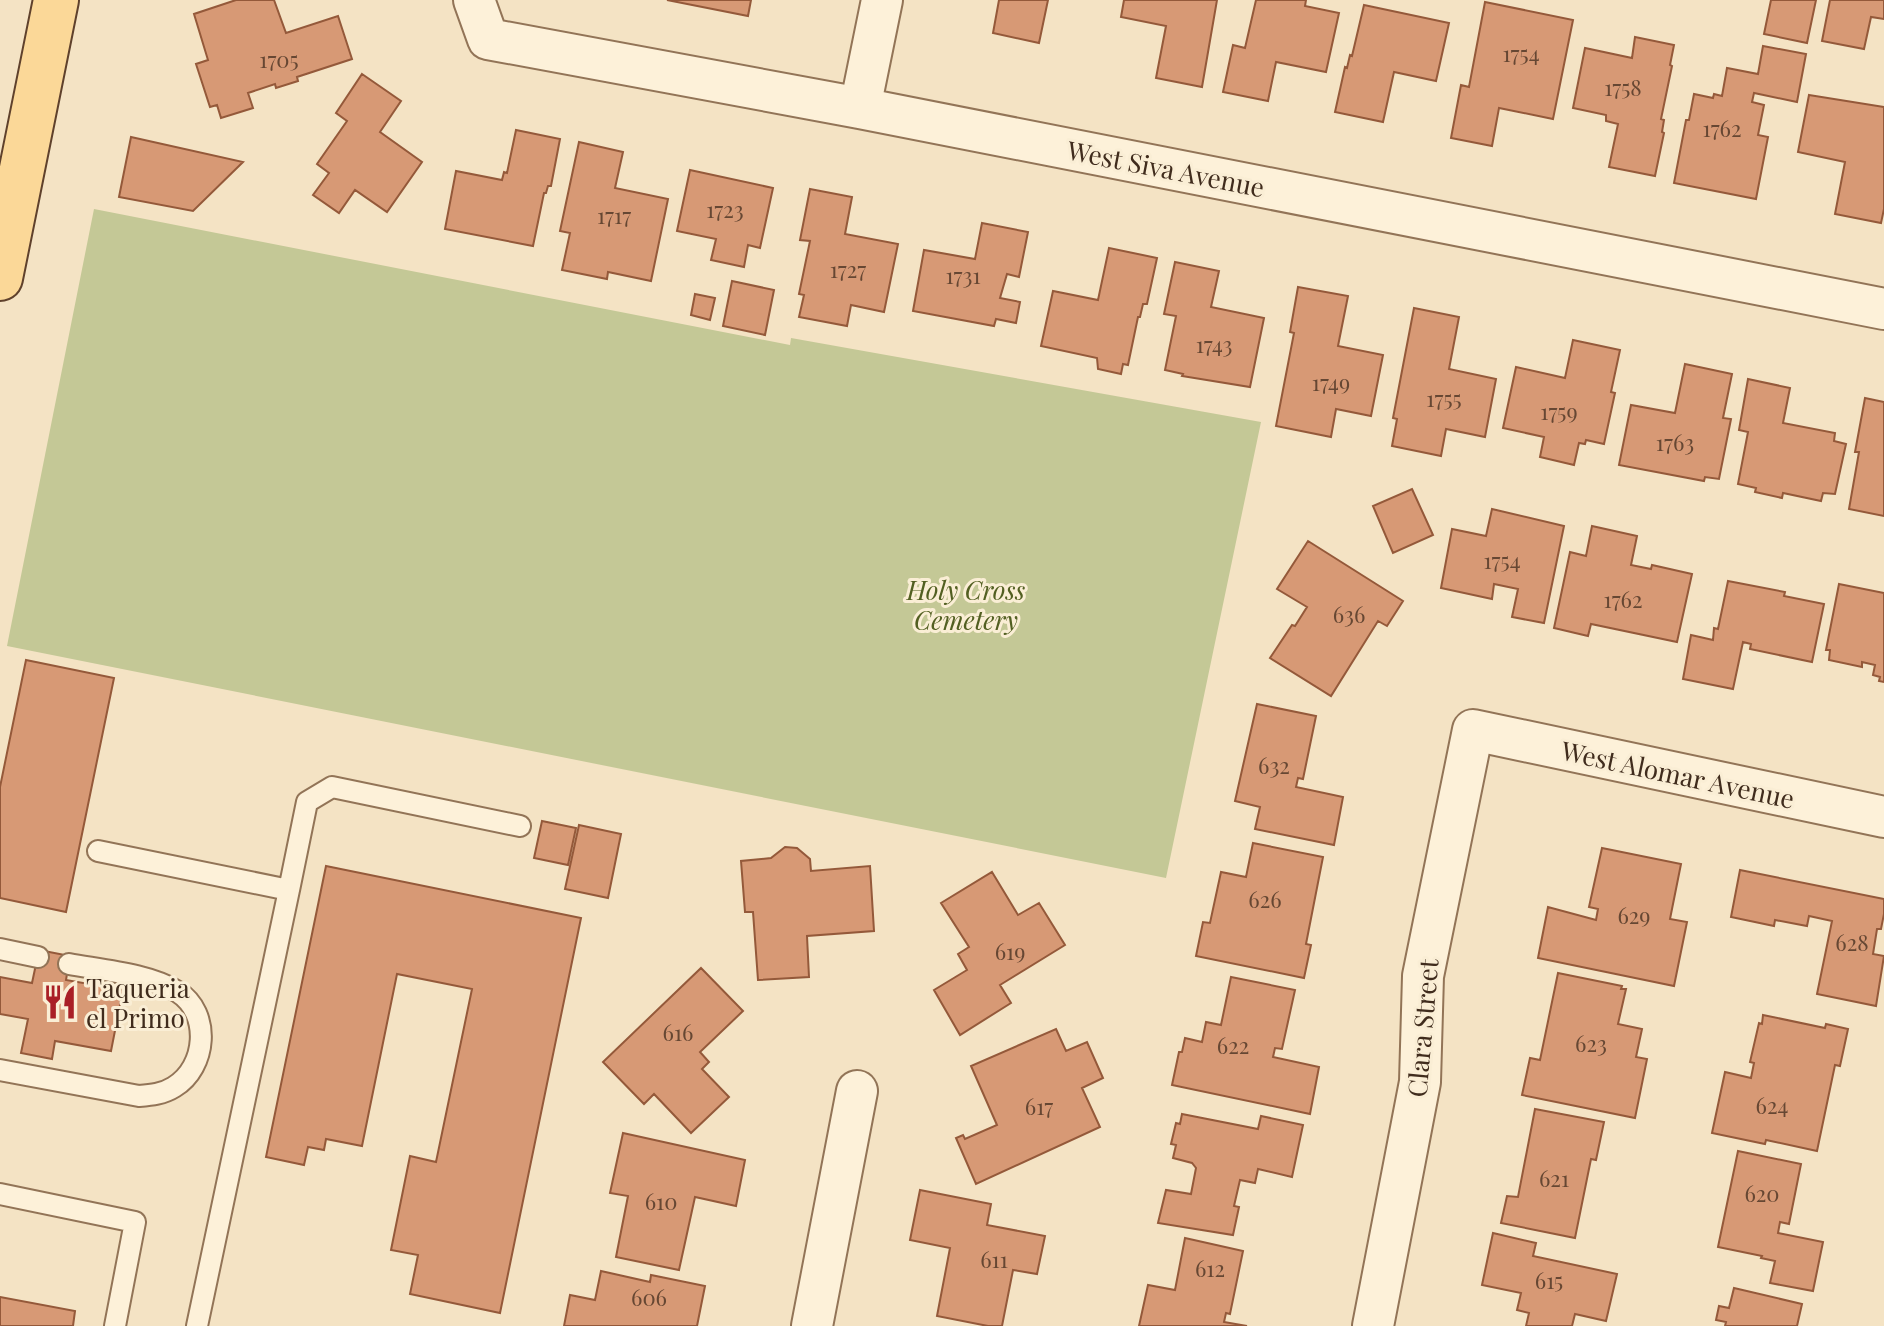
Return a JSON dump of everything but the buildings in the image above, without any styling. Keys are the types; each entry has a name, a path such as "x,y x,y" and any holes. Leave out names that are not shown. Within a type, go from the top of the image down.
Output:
{"main road":[{"path":"0,278 56,0"}],"street":[{"name":"West Siva Avenue","path":"474,0 488,39 860,108 1884,309"},
{"path":"860,108 882,0"},
{"name":"West Alomar Avenue","path":"1473,730 1884,817"},
{"name":"Clara Street","path":"1373,1326 1420,1082 1423,976 1473,730"},
{"path":"812,1326 857,1091"}],"lane":[{"path":"197,1326 307,802 332,787 520,826"},
{"path":"98,851 289,890"},
{"path":"0,949 38,957"},
{"path":"0,1070 139,1096 160,1094 176,1086 187,1075 200,1046 202,1031 192,1003 160,983 69,964"},
{"path":"0,1194 135,1222 115,1326"}],"green space":[{"name":"Holy Cross Cemetery","path":"94,209 790,345 791,338 1261,422 1166,878 7,646"}],"place":[{"name":"Taqueria el Primo","path":"60,1002"}]}
